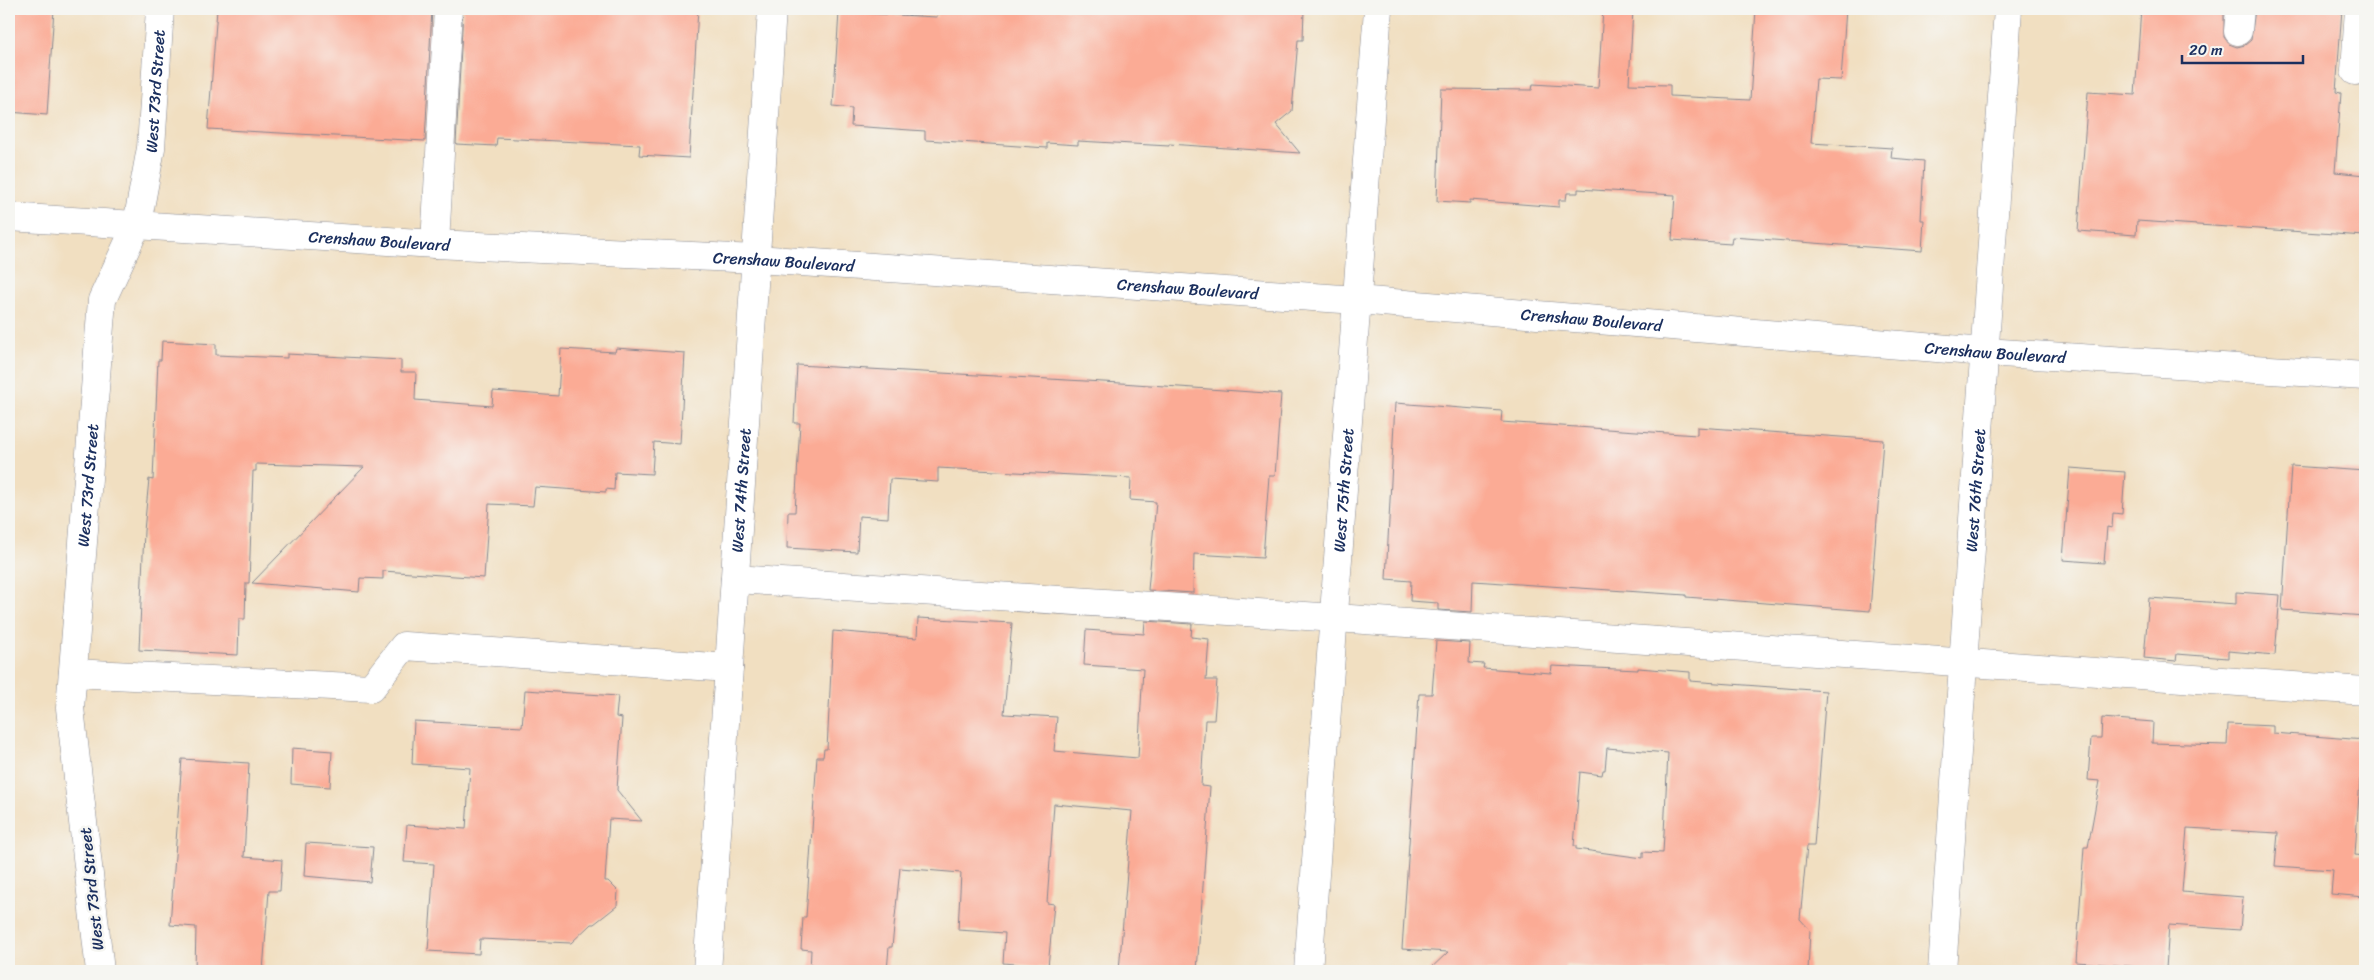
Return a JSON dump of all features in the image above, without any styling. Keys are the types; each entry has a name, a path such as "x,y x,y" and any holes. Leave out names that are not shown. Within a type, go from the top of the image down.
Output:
{"street":[{"name":"West 73rd Street","path":"100,971 70,708 102,300 137,224 152,148 160,9"},
{"path":"435,244 448,9"},
{"name":"West 74th Street","path":"707,971 730,668 772,9"},
{"name":"West 75th Street","path":"1308,971 1336,618 1378,9"},
{"name":"West 76th Street","path":"1942,971 2008,9"},
{"path":"2355,71 2359,9"},
{"name":"Crenshaw Boulevard","path":"9,217 435,244 756,260 1357,300 1985,352 2365,376"},
{"path":"735,578 1336,618 2365,691"},
{"path":"73,673 371,688 404,646 730,668"}],"building":[{"path":"9,9 54,9 47,115 9,112"},
{"path":"217,9 432,9 425,141 208,129"},
{"path":"463,9 698,9 689,158 639,155 640,145 497,138 496,146 456,144"},
{"path":"938,9 1304,9 1303,40 1298,40 1292,111 1276,124 1300,153 1169,144 1169,146 1078,141 1078,145 1047,143 1047,148 925,140 925,131 851,126 852,108 833,106 839,12 937,17"},
{"path":"1603,9 1633,9 1629,84 1670,85 1670,96 1750,100 1756,9 1846,9 1841,80 1816,79 1811,143 1892,148 1891,158 1924,161 1921,220 1924,220 1922,251 1732,237 1731,244 1672,240 1675,195 1578,189 1578,193 1567,193 1566,200 1559,200 1559,207 1470,200 1470,203 1437,201 1441,89 1532,90 1533,84 1598,88"},
{"path":"2141,9 2224,9 2224,37 2229,44 2237,47 2245,45 2251,40 2255,9 2342,9 2336,92 2341,93 2335,172 2365,175 2365,236 2137,221 2136,235 2078,231 2088,92 2135,95"},
{"path":"162,341 216,344 216,355 287,358 287,354 401,360 401,372 416,372 415,400 492,406 493,391 558,396 561,349 615,352 616,348 685,353 680,444 654,442 652,474 615,472 614,490 606,489 606,492 535,487 533,506 489,504 484,578 383,571 383,579 360,578 359,592 252,583 364,467 256,464 256,471 253,471 249,583 246,583 245,619 239,619 238,655 139,650 144,531 149,479 153,480 158,360 161,360"},
{"path":"797,365 1281,394 1275,476 1269,476 1263,558 1194,554 1193,593 1148,590 1156,502 1130,500 1131,478 938,468 938,482 890,479 888,518 859,516 857,552 787,548 788,512 795,512 800,423 794,423"},
{"path":"1395,403 1502,411 1501,422 1697,435 1697,427 1883,440 1870,611 1686,597 1686,595 1473,581 1472,612 1438,610 1438,603 1410,601 1411,581 1386,579"},
{"path":"2291,466 2365,471 2365,616 2282,610"},
{"path":"2070,468 2125,472 2122,514 2113,513 2112,528 2107,527 2104,563 2063,560"},
{"path":"2236,592 2280,595 2275,655 2228,651 2228,658 2177,654 2176,661 2144,658 2149,598 2236,604"},
{"path":"918,618 1012,623 1004,714 1057,717 1054,751 1138,758 1143,669 1084,665 1086,630 1144,634 1145,621 1192,624 1191,637 1209,639 1206,680 1217,680 1214,720 1205,720 1201,786 1210,787 1197,971 1119,971 1132,811 1054,804 1047,903 1054,904 1048,967 1003,963 1005,933 958,930 961,873 900,868 892,947 889,947 887,971 810,971 811,950 801,949 803,917 806,917 817,757 823,757 824,749 827,749 833,631 917,638"},
{"path":"1436,641 1470,643 1469,663 1484,664 1483,668 1551,673 1552,666 1638,670 1638,668 1690,672 1690,681 1826,691 1814,846 1807,846 1800,919 1810,930 1808,971 1633,971 1565,965 1565,971 1428,971 1448,952 1402,949 1419,694 1432,694","holes":["1607,748 1668,753 1663,853 1643,852 1643,858 1576,849 1576,846 1574,846 1580,772 1602,775 1603,770 1605,770"]},
{"path":"525,690 618,696 616,717 622,718 617,790 642,821 609,819 605,881 608,881 618,891 617,906 594,924 591,924 571,943 480,939 479,954 428,951 434,864 404,862 407,825 466,829 470,768 412,764 414,721 522,727"},
{"path":"2102,718 2153,722 2152,743 2227,745 2228,724 2273,726 2273,733 2365,740 2365,780 2360,779 2355,855 2365,856 2365,897 2331,894 2333,870 2275,866 2278,833 2187,828 2182,892 2243,897 2240,930 2169,925 2166,969 2076,962 2084,847 2088,847 2100,781 2088,780 2091,738 2101,738"},
{"path":"292,748 332,751 330,787 291,784"},
{"path":"182,759 249,763 244,857 282,860 280,891 269,891 263,971 195,971 196,927 170,925"},
{"path":"306,843 373,847 370,882 304,876"}]}
